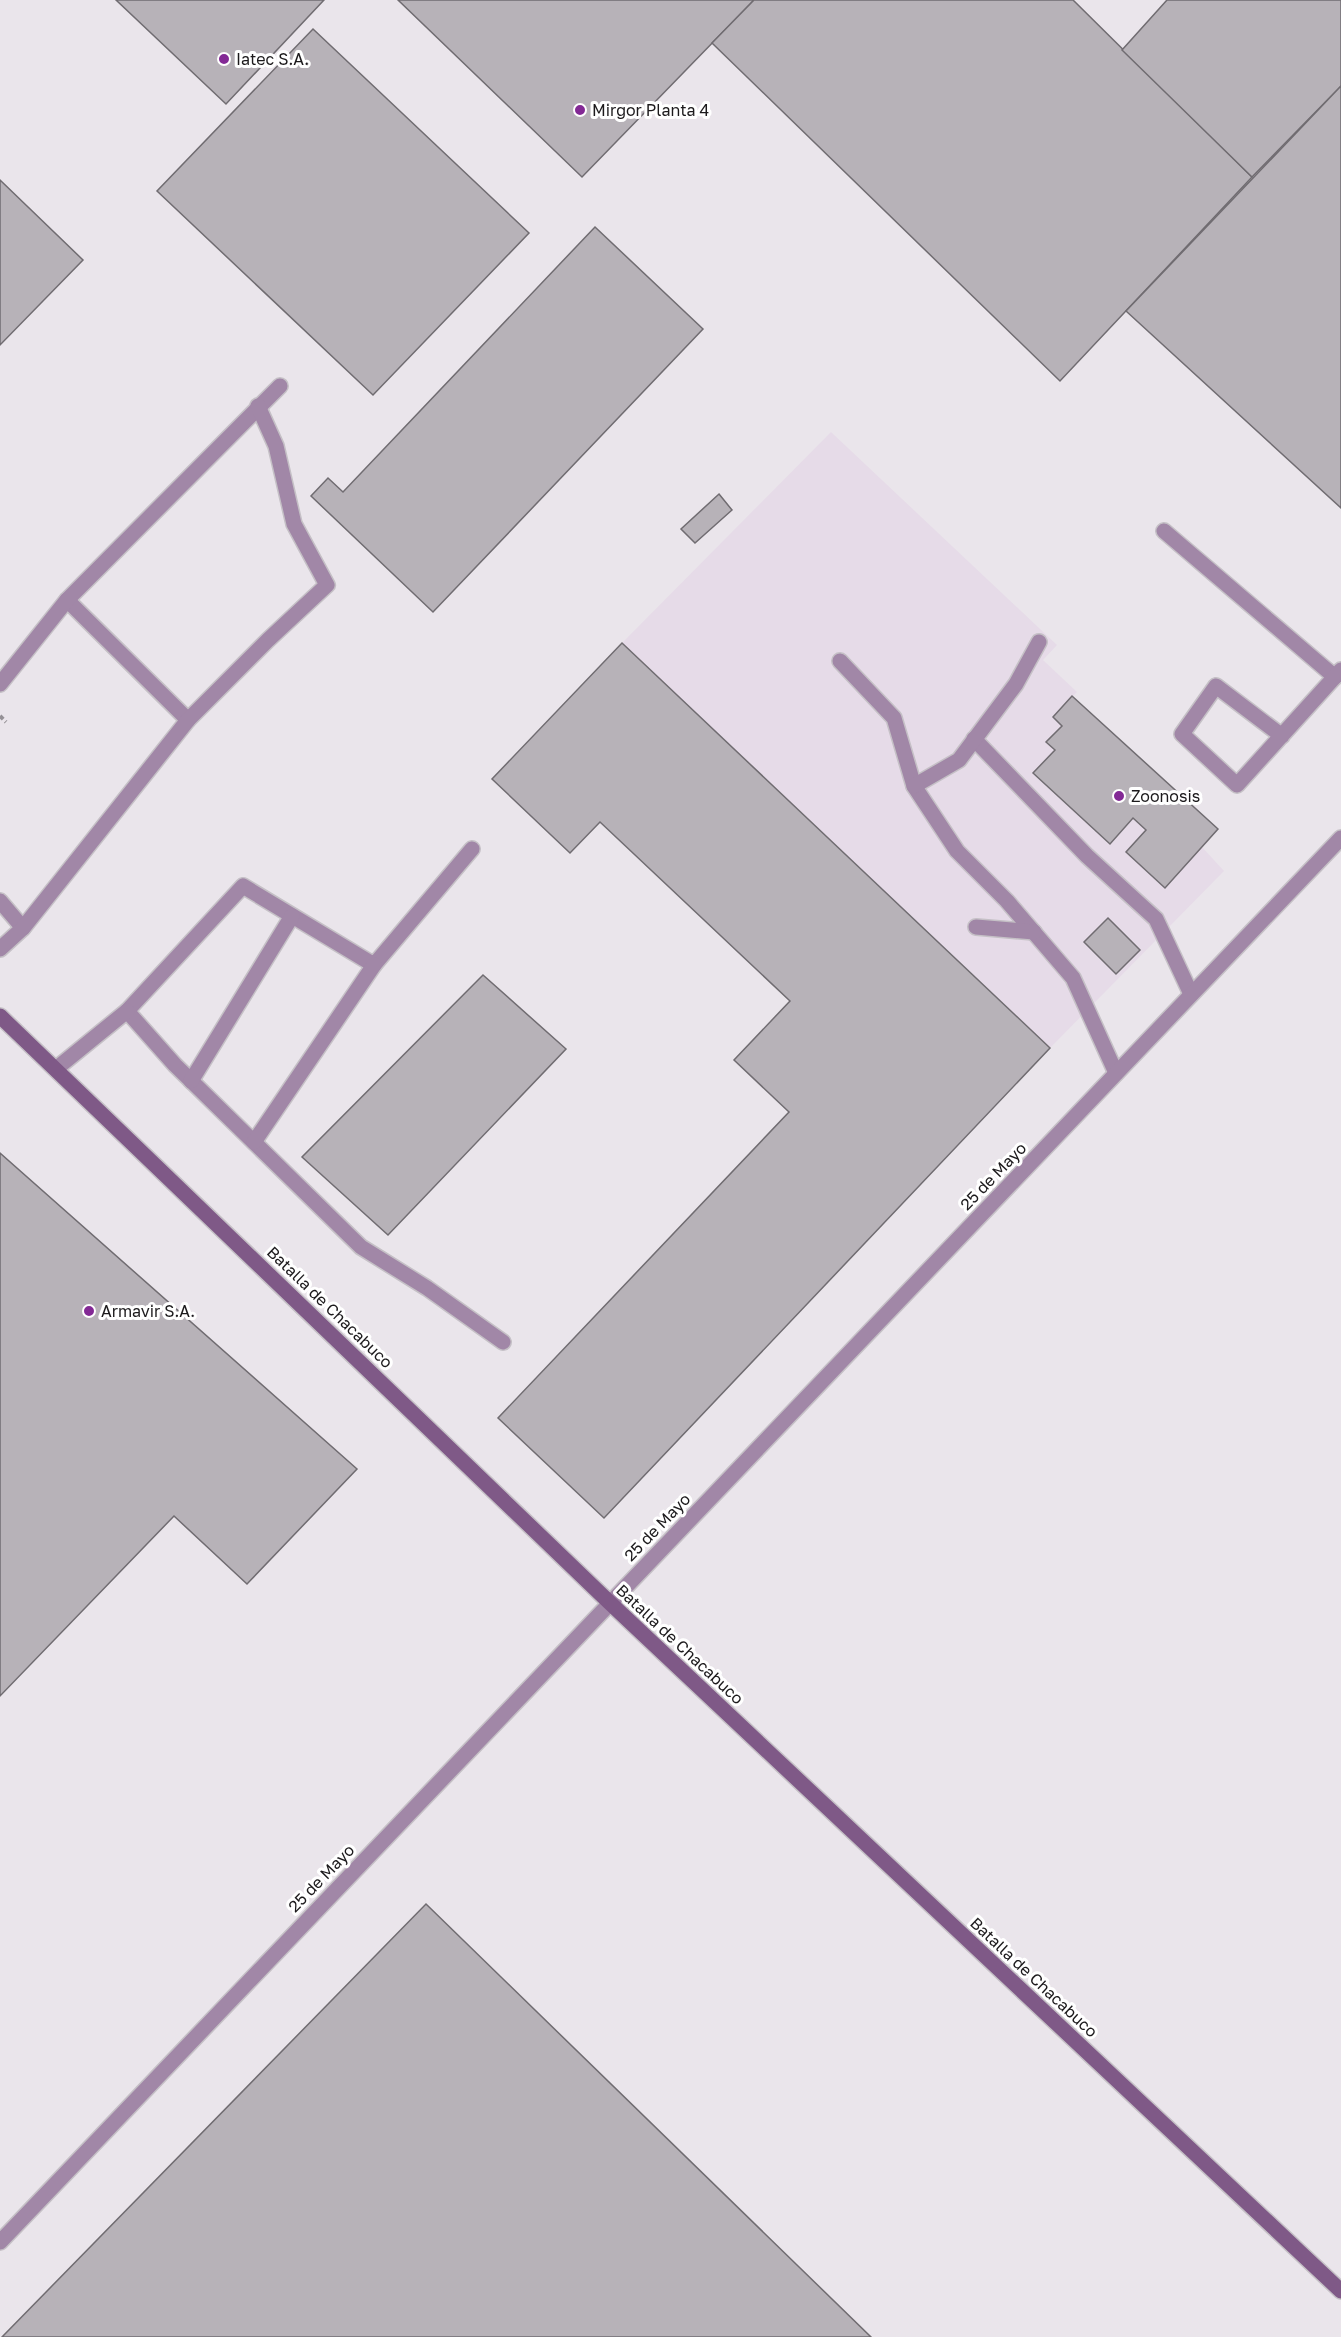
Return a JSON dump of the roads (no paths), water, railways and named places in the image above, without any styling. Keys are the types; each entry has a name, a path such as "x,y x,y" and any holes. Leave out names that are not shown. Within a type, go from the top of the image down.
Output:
{"street":[{"path":"0,684 67,600 280,386"},
{"path":"0,949 23,928 188,720 327,585 294,524 276,446 258,406"},
{"path":"1164,531 1338,673 1282,736 1238,785 1182,734 1216,686 1282,736"},
{"path":"67,600 188,720"},
{"path":"914,786 959,760 1016,684 1039,642"},
{"path":"840,661 894,718 914,786 957,851 1007,901 1073,978 1116,1073"},
{"path":"975,740 1087,856 1156,919 1191,994"},
{"name":"25 de Mayo","path":"0,2242 1341,838"},
{"path":"254,1142 374,965 472,849"},
{"path":"57,1068 127,1011 243,886 374,965"},
{"path":"0,901 23,928"},
{"path":"191,1081 292,916"},
{"path":"976,927 1034,933"},
{"path":"127,1011 191,1081 361,1247 427,1288 503,1342"},
{"name":"Batalla de Chacabuco","path":"0,1016 57,1068 609,1602 1341,2291"}],"place":[{"name":"Iatec S.A.","path":"224,59"},
{"name":"Mirgor Planta 4","path":"580,110"},
{"name":"Zoonosis","path":"1119,796"},
{"name":"Armavir S.A.","path":"89,1311"}]}
